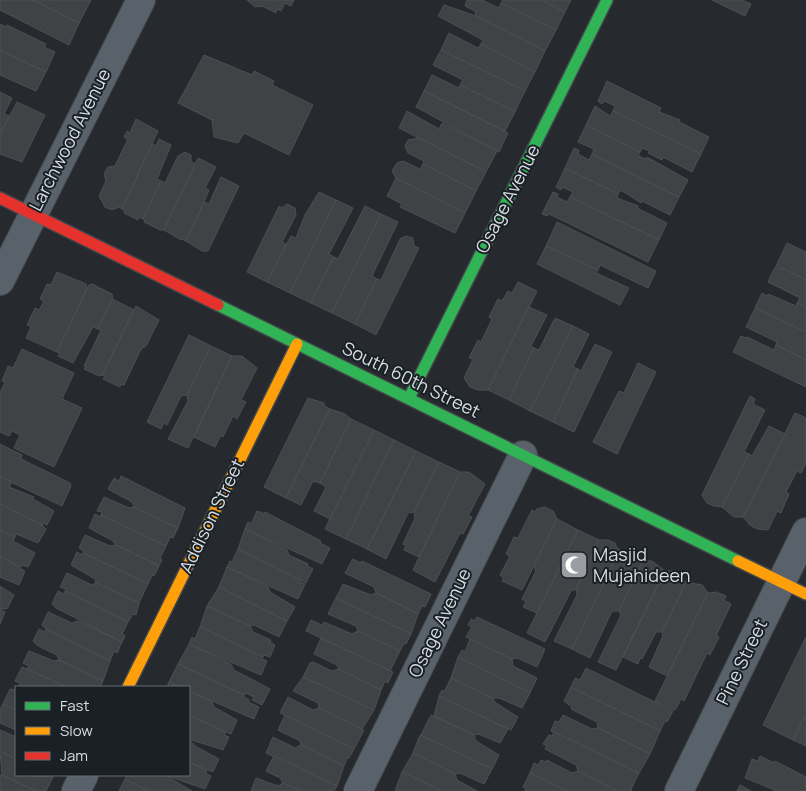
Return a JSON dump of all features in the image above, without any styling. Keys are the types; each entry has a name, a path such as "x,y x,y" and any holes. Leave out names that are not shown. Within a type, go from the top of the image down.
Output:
{"street":[{"name":"Larchwood Avenue","path":"0,281 141,0"},
{"name":"Osage Avenue","path":"409,398 607,0"},
{"name":"South 60th Street","path":"0,198 806,594"},
{"name":"Addison Street","path":"128,686 297,344"},
{"name":"Osage Avenue","path":"358,791 523,455"},
{"name":"Pine Street","path":"679,791 806,532"},
{"path":"76,791 84,776"}],"building":[{"path":"0,0 33,0 79,23 69,45 0,10"},
{"path":"33,0 91,0 79,23"},
{"path":"247,0 294,0 291,6 285,3 281,11 277,9 276,13 262,6 255,7"},
{"path":"467,0 482,0 499,8 501,3 556,30 545,51 476,16 475,11 465,6"},
{"path":"503,0 542,0 565,12 556,30 501,3"},
{"path":"542,0 571,0 565,12"},
{"path":"712,0 742,0 751,4 745,16"},
{"path":"444,5 476,16 545,51 535,72 481,44 483,40 438,16"},
{"path":"0,24 6,27 7,25 46,44 44,47 55,52 46,72 0,50"},
{"path":"449,33 478,48 481,44 535,72 525,91 441,50"},
{"path":"0,50 46,72 36,91 0,75"},
{"path":"441,50 525,91 515,112 460,85 463,80 433,65"},
{"path":"204,55 252,75 254,71 274,81 272,85 313,105 289,155 244,133 238,143 214,137 212,120 178,103"},
{"path":"432,75 459,88 460,85 515,112 505,131 424,91"},
{"path":"607,81 661,108 659,112 680,120 679,122 709,137 701,154 613,111 615,106 604,101 602,104 598,101"},
{"path":"424,91 508,133 499,152 416,107"},
{"path":"0,92 12,98 4,114 9,116 0,134"},
{"path":"17,102 45,115 22,162 0,154 0,134"},
{"path":"595,106 610,116 613,111 701,154 692,172 663,157 662,160 648,153 650,151 642,148 640,152 586,125"},
{"path":"407,111 439,129 442,123 497,151 486,172 399,128"},
{"path":"136,119 158,131 122,209 119,207 112,210 105,207 99,196 106,181 104,174 108,167 115,166 128,139 124,137 127,131 130,133"},
{"path":"586,125 640,152 638,156 646,159 647,157 688,180 679,197 592,154 594,149 578,142"},
{"path":"419,138 486,172 476,191 423,164 424,161 408,153 405,146 408,140"},
{"path":"159,139 171,145 157,179 161,181 143,219 139,217 138,220 124,213 125,211 122,209 152,144 156,146"},
{"path":"574,148 579,150 578,154 589,160 592,154 679,197 670,215 642,201 641,203 621,190 618,194 565,168"},
{"path":"185,152 191,155 191,162 196,164 164,230 160,230 144,222 143,219 161,181 165,183 178,156"},
{"path":"198,158 216,167 205,188 209,190 186,241 164,230"},
{"path":"403,161 420,169 423,164 476,191 465,213 396,178 392,171 397,163"},
{"path":"565,168 618,194 617,198 638,206 637,208 667,223 659,240 570,197 573,192 562,187 561,190 556,187"},
{"path":"221,177 239,186 208,251 202,251 186,241 204,202 209,204"},
{"path":"396,178 465,213 455,233 400,207 402,204 387,196"},
{"path":"319,192 336,200 290,293 267,282 291,236 296,238 305,215"},
{"path":"553,192 558,194 557,197 567,202 570,197 659,240 648,262 549,214 547,216 542,214"},
{"path":"336,200 353,208 329,254 334,257 311,303 290,293"},
{"path":"287,204 295,208 296,215 282,242 286,244 267,282 247,272 279,206 282,208"},
{"path":"365,206 381,214 332,313 311,303 334,257 338,259"},
{"path":"381,214 398,222 372,276 377,279 355,324 332,313"},
{"path":"557,222 656,271 648,288 600,265 598,270 546,246"},
{"path":"406,236 413,238 414,246 419,248 376,335 355,324 377,279 381,280 400,239"},
{"path":"787,243 806,252 806,280 776,266"},
{"path":"546,246 598,270 596,273 629,288 620,305 537,264"},
{"path":"775,267 781,270 782,268 806,280 806,307 797,303 800,298 768,282"},
{"path":"57,272 86,284 87,288 57,352 26,338 31,327 27,325 35,308 39,310 44,301 40,299 47,284 51,285"},
{"path":"518,282 537,291 488,390 478,390 470,387 464,378 473,359 469,358 478,340 481,342 492,319 489,317 498,299 502,301 508,291 512,293"},
{"path":"92,284 112,294 113,298 98,329 93,327 73,363 58,356 60,353 57,352 89,285"},
{"path":"762,293 796,306 797,303 806,307 806,332 755,308"},
{"path":"112,299 134,310 102,375 99,376 84,369 86,367 84,366 101,330 98,329"},
{"path":"136,306 159,320 146,346 141,349 124,385 121,384 120,387 103,379 105,376 102,375"},
{"path":"529,307 547,315 531,346 534,348 509,400 488,390"},
{"path":"755,308 806,332 806,360 776,345 777,342 746,327"},
{"path":"555,318 573,326 530,411 509,400 534,348 539,350"},
{"path":"573,326 589,334 573,367 578,369 553,422 530,411"},
{"path":"189,335 211,346 187,395 181,396 167,425 164,423 161,429 147,422"},
{"path":"741,336 774,350 776,345 806,360 806,387 733,352"},
{"path":"595,344 612,352 574,432 553,422 578,369 581,371"},
{"path":"211,346 232,356 188,448 168,439 188,401 187,395"},
{"path":"22,349 74,373 62,399 82,408 54,467 14,448 20,435 12,431 9,436 0,432 0,393 5,382 2,381 8,366 13,368"},
{"path":"232,356 242,356 257,368 241,400 246,402 237,419 233,416 223,437 221,435 215,447 194,437"},
{"path":"638,363 656,372 617,454 593,442 619,391 624,393"},
{"path":"750,396 755,399 753,404 765,410 744,452 749,454 722,507 714,506 707,503 702,495"},
{"path":"308,398 324,403 324,406 330,409 286,498 264,487"},
{"path":"330,409 345,414 351,419 320,483 313,481 301,505 286,498"},
{"path":"795,413 806,418 806,463 801,473 797,471 786,492 789,494 781,513 777,511 768,530 757,529 750,525 743,517"},
{"path":"351,419 374,430 330,519 314,511 326,487 320,483"},
{"path":"769,426 785,434 743,517 734,517 722,507 749,454 752,456"},
{"path":"374,430 394,440 346,539 325,529"},
{"path":"394,440 416,451 367,549 346,539"},
{"path":"0,444 22,455 21,459 70,483 71,486 62,506 0,477"},
{"path":"416,451 439,462 414,512 408,513 386,559 367,549"},
{"path":"439,462 460,472 419,557 404,550 406,545 403,544 415,518 414,512"},
{"path":"460,472 469,472 485,484 468,516 472,517 463,534 460,533 435,582 413,570"},
{"path":"121,476 185,508 178,528 134,507 132,502 108,489 114,478 119,481"},
{"path":"0,477 12,482 9,487 34,497 33,499 54,511 47,525 43,523 42,525 0,504"},
{"path":"104,497 129,508 134,507 178,528 173,538 170,537 166,546 101,515 102,512 97,511"},
{"path":"0,504 42,525 46,529 38,543 16,534 15,537 0,530"},
{"path":"545,507 553,511 557,519 522,590 502,581 504,578 500,575 510,556 506,554 514,537 518,538 532,510 535,512 537,509"},
{"path":"257,511 265,514 265,512 321,541 320,543 330,548 322,564 245,529 248,522 251,524"},
{"path":"95,514 100,517 101,515 166,546 160,558 162,560 159,566 116,545 113,541 89,528"},
{"path":"557,519 578,530 537,613 523,607 526,602 522,599 536,571 534,566"},
{"path":"245,529 287,550 289,555 308,564 307,566 313,569 306,583 238,549"},
{"path":"0,530 15,537 13,541 35,553 28,567 23,565 21,567 0,556"},
{"name":"Masjid Mujahideen","path":"578,530 599,540 576,589 571,591 545,642 527,633"},
{"path":"85,535 110,546 116,545 159,566 154,576 152,575 148,584 83,553 84,551 79,548"},
{"path":"599,540 608,540 615,543 620,550 572,649 554,641 577,595 576,589"},
{"path":"238,549 301,580 299,582 305,584 298,599 227,567 230,561 232,562"},
{"path":"620,550 637,554 643,561 619,611 612,611 590,658 572,649"},
{"path":"77,552 82,555 83,553 148,584 139,603 96,583 95,579 71,565"},
{"path":"0,556 25,571 19,585 0,577"},
{"path":"353,559 361,563 362,561 431,594 425,607 422,606 418,614 376,593 374,587 345,573"},
{"path":"643,561 652,561 665,571 616,670 598,662 621,615 619,611"},
{"path":"227,567 268,587 270,592 295,607 287,621 219,587"},
{"path":"665,571 673,571 686,582 662,632 656,632 638,664 623,657"},
{"path":"67,573 92,585 96,583 139,603 136,615 133,614 128,622 65,591 66,589 60,587"},
{"path":"686,582 702,585 708,593 667,676 649,667 663,636 662,632"},
{"path":"343,584 371,595 376,593 418,614 411,634 336,598"},
{"path":"0,586 14,595 7,609 0,608"},
{"path":"219,587 287,621 279,637 207,606"},
{"path":"58,591 64,594 65,591 128,622 122,634 125,636 122,642 56,608 52,604"},
{"path":"716,592 726,596 724,600 731,604 716,636 719,637 710,655 707,653 684,701 681,699 675,710 655,701 708,593"},
{"path":"336,598 411,634 406,644 404,643 400,651 358,631 356,626 328,614"},
{"path":"207,606 250,626 253,632 271,640 270,642 275,645 270,657 264,655 263,657 200,627"},
{"path":"0,608 5,612 0,624"},
{"path":"48,612 72,623 78,621 122,642 117,653 114,651 110,661 46,629 42,625"},
{"path":"477,617 545,649 537,667 517,658 512,659 466,637 472,627 468,625 471,619 475,621"},
{"path":"311,620 322,625 324,622 352,634 358,631 400,651 390,671 306,631"},
{"path":"200,627 263,657 262,659 267,661 261,675 189,644 192,637 195,639"},
{"path":"39,629 45,632 46,629 110,661 103,681 59,660 57,655 38,646 33,641"},
{"path":"806,637 806,714 793,740 763,725"},
{"path":"321,638 393,672 388,683 385,681 381,690 314,654"},
{"path":"470,639 512,659 513,666 537,678 530,693 458,657 462,650 465,652"},
{"path":"189,644 231,664 234,670 270,689 262,705 252,700 254,697 246,693 244,695 178,664"},
{"path":"29,651 54,661 59,660 103,681 100,686 64,686 27,669 29,666 23,663"},
{"path":"458,657 530,693 522,708 499,698 492,698 451,678"},
{"path":"313,662 332,671 339,669 381,690 374,710 303,677 310,663"},
{"path":"178,664 244,695 249,700 248,702 259,707 254,719 190,691 190,686 178,686 169,682"},
{"path":"22,667 64,686 22,686 15,681"},
{"path":"586,668 673,711 667,722 665,721 660,731 571,687 575,678 580,680"},
{"path":"303,677 374,710 362,729 319,708 318,703 293,691"},
{"path":"451,678 492,698 496,703 518,717 511,730 439,696 442,690 444,692"},
{"path":"169,682 178,686 167,686"},
{"path":"571,687 660,731 650,754 598,728 597,722 571,709 572,707 564,701"},
{"path":"10,689 15,690 15,710 3,704"},
{"path":"190,691 212,702 214,707 237,720 231,734 190,715"},
{"path":"439,696 508,729 500,743 478,734 474,735 434,716"},
{"path":"288,697 313,710 319,708 364,730 354,749 280,713"},
{"path":"3,704 15,710 15,730 0,723 0,710"},
{"path":"806,714 806,746 793,740"},
{"path":"190,715 226,733 224,735 229,737 223,750 190,739"},
{"path":"285,715 354,749 344,766 301,745 300,741 278,730"},
{"path":"431,715 474,735 476,741 499,755 492,769 421,735"},
{"path":"563,715 592,729 598,728 650,754 639,773 551,731 555,721 559,722"},
{"path":"0,730 15,737 15,758 0,751"},
{"path":"554,732 639,773 631,789 632,791 617,791 578,771 576,765 545,749 547,746 543,744 549,735 552,736"},
{"path":"420,735 492,769 484,784 460,773 455,774 413,753"},
{"path":"273,737 295,748 301,745 344,766 337,786 266,753"},
{"path":"190,740 195,746 219,759 213,772 190,762"},
{"path":"0,751 15,758 15,776 53,777 46,791 36,791 2,775"},
{"path":"413,753 455,774 457,780 477,791 442,791 402,772"},
{"path":"274,756 337,786 334,791 301,791 283,783 280,778 266,771"},
{"path":"760,756 774,763 775,761 806,777 806,791 777,791 745,778 752,759 758,761"},
{"path":"541,760 546,762 547,760 572,773 578,771 617,791 567,791 530,773 534,763 538,765"},
{"path":"190,762 207,771 205,773 211,776 205,789 168,776 190,776"},
{"path":"402,772 442,791 395,791"},
{"path":"530,773 567,791 525,791 526,789 523,787"},
{"path":"0,775 2,775 36,791 0,791"},
{"path":"126,776 167,776 192,791 148,791 125,779"},
{"path":"256,778 278,786 283,783 301,791 251,791"},
{"path":"125,779 148,791 119,791"},
{"path":"740,785 751,791 737,791"}],"traffic: fast":[{"path":"409,398 607,0"},
{"path":"218,305 738,561"}],"traffic: slow":[{"path":"128,686 297,344"},
{"path":"738,561 806,594"}],"traffic: jam":[{"path":"0,198 218,305"}],"place":[{"name":"Masjid Mujahideen","path":"574,565"}]}
